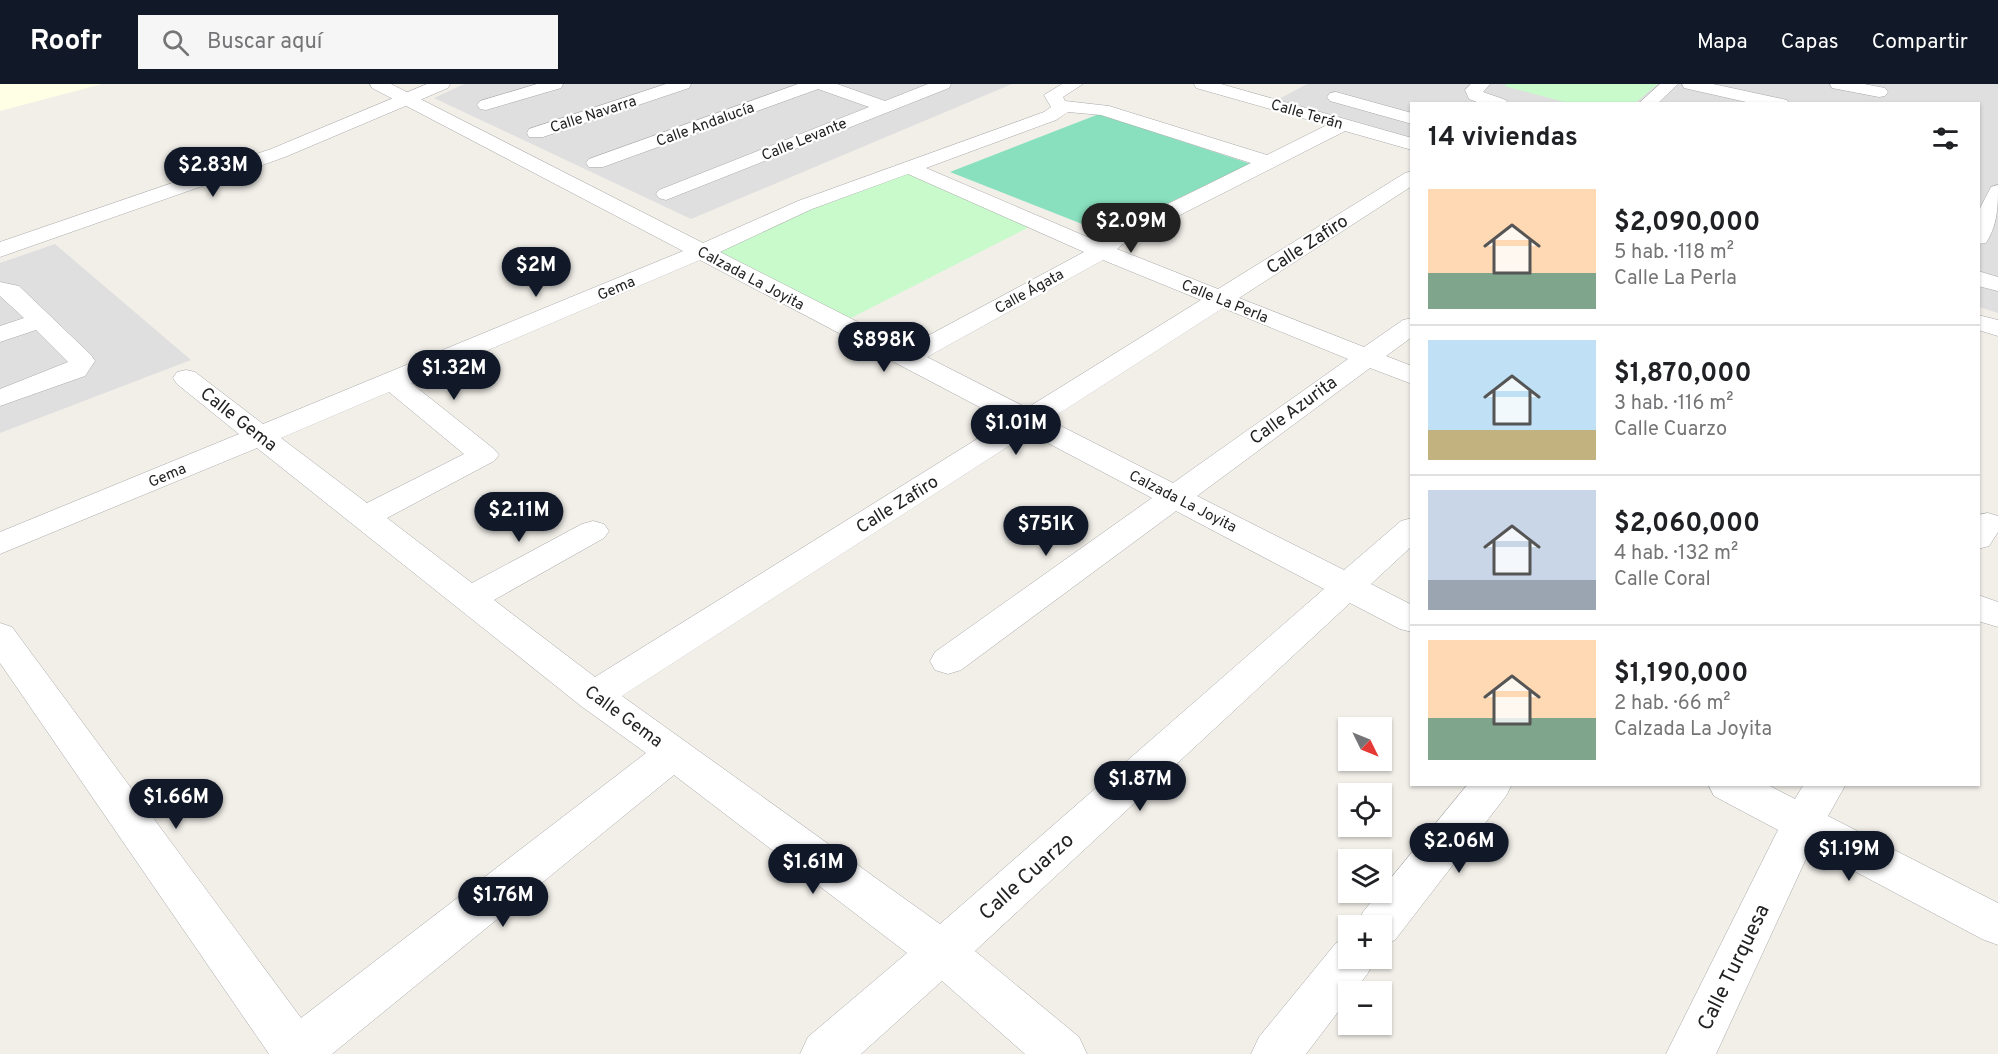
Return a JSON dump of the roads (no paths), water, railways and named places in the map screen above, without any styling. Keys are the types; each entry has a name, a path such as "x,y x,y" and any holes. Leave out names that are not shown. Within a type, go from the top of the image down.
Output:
{"street":[{"path":"0,233 224,157 397,90 442,84"},
{"path":"486,105 512,91 555,84"},
{"name":"Calle Navarra","path":"536,133 683,84"},
{"name":"Calle Andalucía","path":"596,163 814,84"},
{"path":"821,84 886,107"},
{"name":"Calle Levante","path":"666,194 943,84"},
{"path":"1075,84 1053,95 1061,106 1102,110 1269,162"},
{"name":"Calle Terán","path":"1202,84 1410,143"},
{"path":"1315,108 1359,84"},
{"path":"1482,84 1474,90 1475,95 1494,102"},
{"path":"1648,102 1670,84"},
{"path":"1690,84 1771,102"},
{"path":"1838,84 1878,93"},
{"path":"0,250 219,175 397,90"},
{"name":"Calzada La Joyita","path":"397,90 701,252 1410,619"},
{"path":"1336,98 1410,118"},
{"name":"Gema","path":"0,544 701,252 805,205 1050,116 1059,111 1061,106"},
{"name":"Calle Ágata","path":"906,359 1102,251 1115,239 1344,124"},
{"name":"Calle La Perla","path":"907,167 1102,251 1410,375"},
{"name":"Calle Zafiro","path":"594,696 1410,178"},
{"path":"1980,233 1998,190"},
{"path":"1980,279 1998,284"},
{"path":"0,289 10,291 82,361 81,366 76,370 0,398"},
{"path":"0,334 41,320"},
{"path":"1980,323 1998,328"},
{"name":"Calle Azurita","path":"948,661 1410,326"},
{"name":"Calle Gema","path":"186,378 594,696 942,952 1062,1054"},
{"path":"365,518 484,455 393,381"},
{"name":"Calle Cuarzo","path":"825,1054 942,952 1410,530"},
{"path":"470,599 593,531"},
{"path":"1980,608 1998,615"},
{"path":"0,636 296,1053 674,753"},
{"path":"1388,915 1490,786"},
{"path":"1732,786 1998,925"},
{"name":"Calle Turquesa","path":"1691,1054 1802,823 1825,786"},
{"path":"1275,1054 1343,969"}]}
